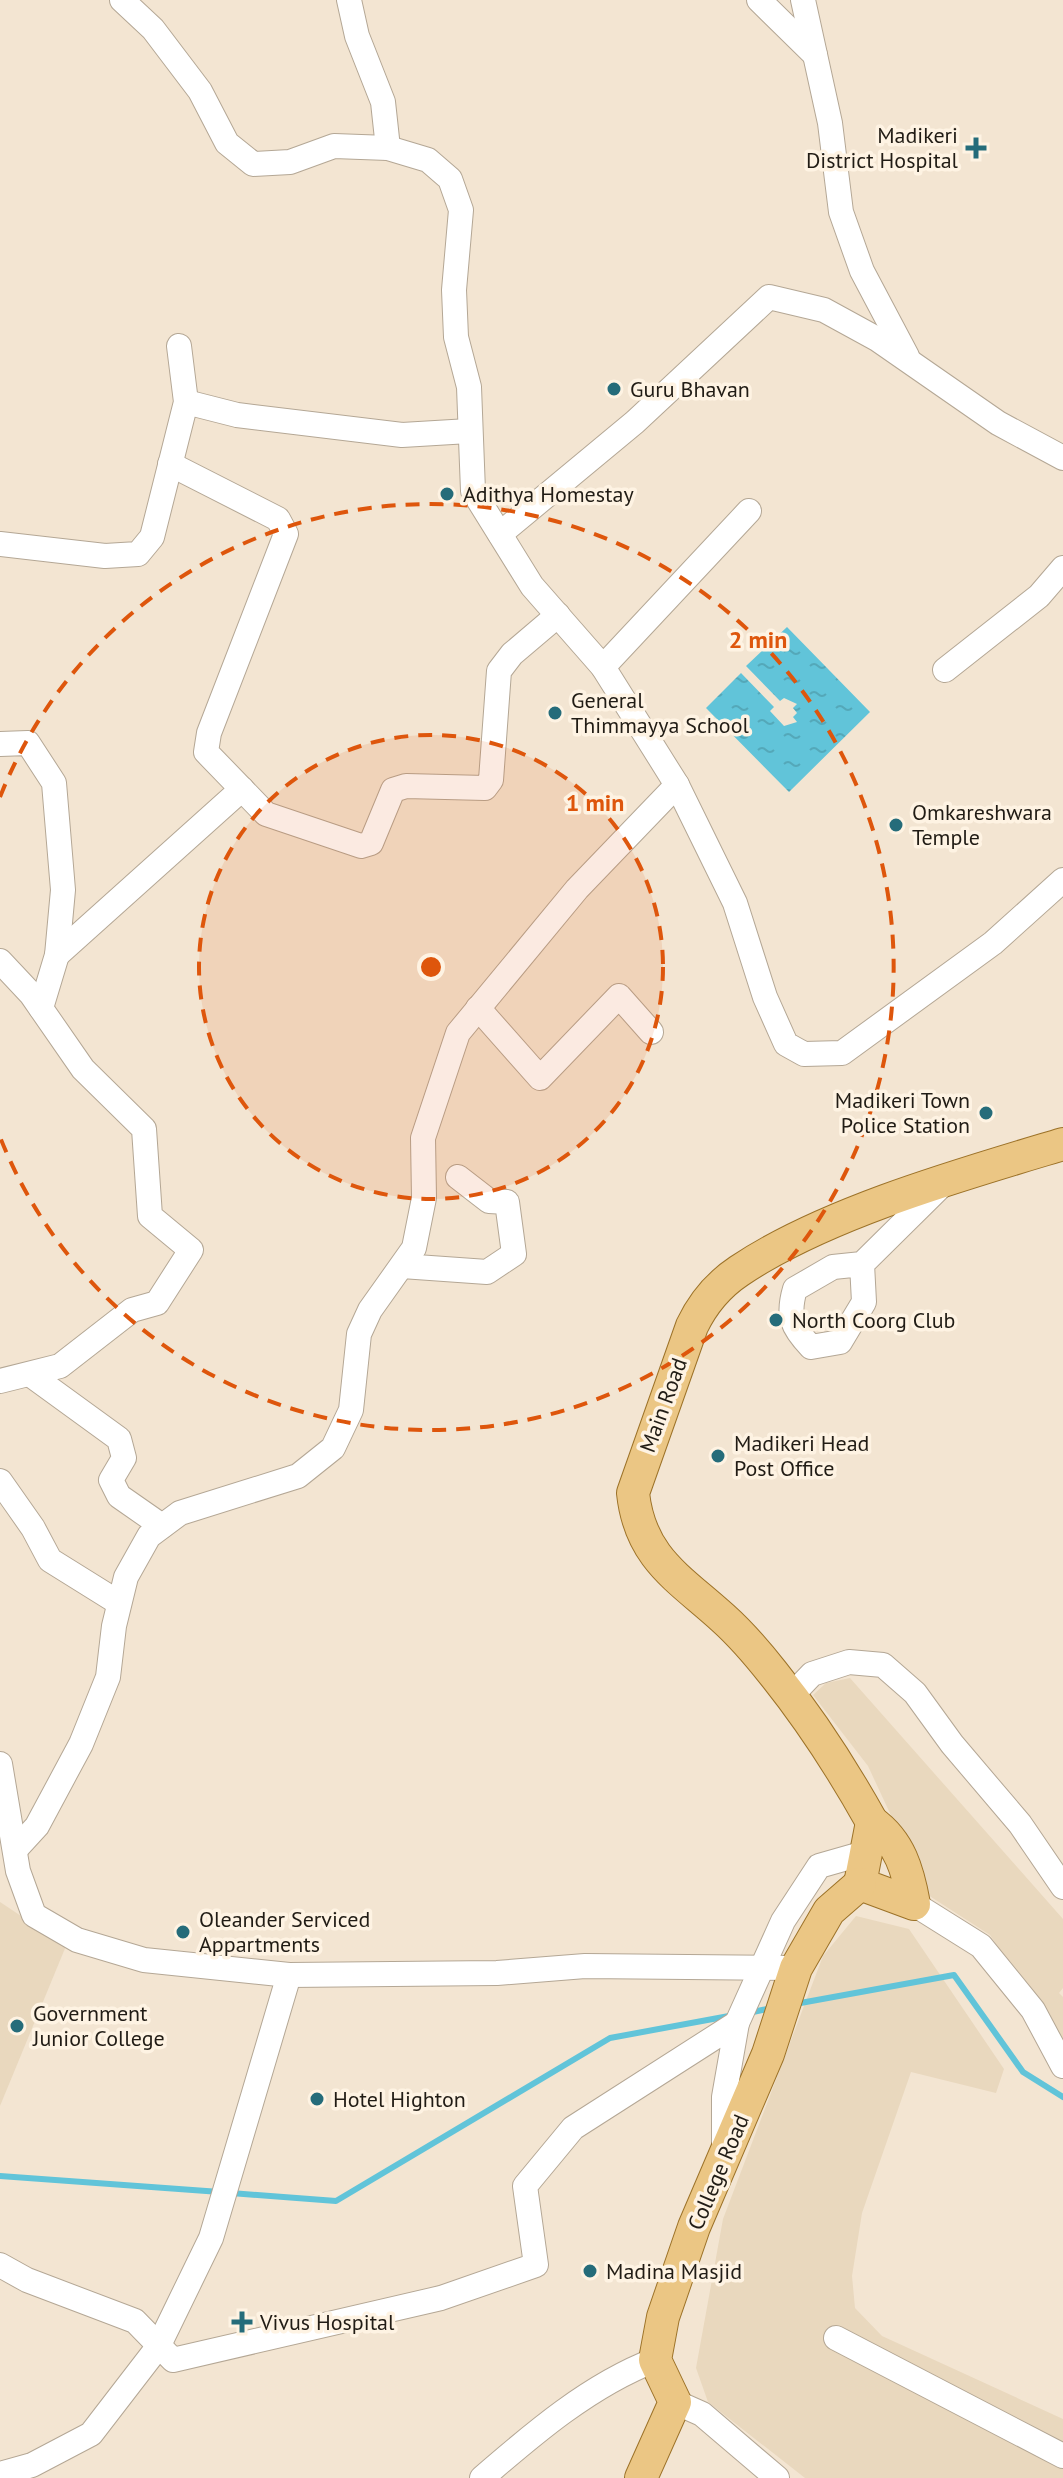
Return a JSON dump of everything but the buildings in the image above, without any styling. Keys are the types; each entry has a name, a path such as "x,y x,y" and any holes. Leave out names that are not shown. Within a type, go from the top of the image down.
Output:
{"main road":[{"name":"Main Road","path":"914,1904 903,1859 887,1832 870,1837 791,1696 746,1641 664,1567 648,1546 636,1521 633,1493 692,1326 703,1304 738,1271 775,1250 889,1201 1063,1144"},
{"path":"870,1837 860,1884 914,1904"},
{"name":"College Road","path":"655,2360 663,2317 694,2227 768,2054 796,1968 829,1911 860,1884"},
{"path":"641,2478 675,2402 655,2360"}],"street":[{"path":"122,0 153,29 200,91 227,143 253,164 290,162 334,146 388,148 428,160 450,179 461,210 454,290 456,337 469,387 473,491 532,586 603,667 677,785 735,903 765,997 786,1044 804,1054 842,1053 993,943 1063,880"},
{"path":"349,0 357,36 383,102 388,148"},
{"path":"759,0 815,55"},
{"path":"803,0 830,123 841,212 862,271 910,362"},
{"path":"500,534 635,422 769,297 824,310 910,362 998,423 1063,458"},
{"path":"0,544 105,556 138,554 152,537 186,402 179,346"},
{"path":"186,402 237,415 402,435 469,431"},
{"path":"170,464 278,519 286,534 209,733 206,752 266,814 361,846 371,843 393,790 406,786 485,788 491,780 499,671 512,654 558,615"},
{"path":"603,667 749,511"},
{"path":"945,670 1039,596 1063,568"},
{"path":"0,744 28,743 54,783 63,890 57,955 41,1008"},
{"path":"15,1850 37,1826 81,1744 108,1677 126,1577 149,1536 180,1513 298,1476 333,1448 351,1410 359,1334 370,1310 414,1248 424,1198 423,1138 458,1033 577,889 677,785"},
{"path":"57,955 242,789"},
{"path":"0,961 41,1008 83,1069 144,1129 150,1216 191,1250 157,1303 132,1310 60,1366 0,1381"},
{"path":"478,1008 540,1078 619,996 651,1032"},
{"path":"402,1266 487,1272 514,1254 507,1202 489,1201 458,1177"},
{"path":"862,1264 944,1183"},
{"path":"31,1375 119,1439 124,1458 111,1480 119,1496 162,1526"},
{"path":"0,1481 33,1528 50,1560 119,1603"},
{"path":"791,1696 812,1674 849,1662 883,1665 915,1693 1020,1824 1063,1887"},
{"path":"0,1764 18,1871 34,1915 77,1940 144,1960 289,1975 497,1973 585,1966 796,1968"},
{"path":"724,2157 724,2097 737,2023 783,1921 819,1866 870,1837"},
{"path":"914,1904 981,1946 1033,2010 1063,2066"},
{"path":"0,2474 32,2465 91,2434 158,2347 211,2238 289,1975"},
{"path":"0,2265 27,2280 135,2321 173,2360 441,2298 536,2265 525,2186 573,2128 737,2023"},
{"path":"836,2338 1063,2456"},
{"path":"482,2478 539,2429 631,2369 655,2360"},
{"path":"675,2402 702,2414 777,2478"}],"shaded area":[{"path":"850,1678 1063,1919 1063,1988 1059,1993 1063,1997 1063,2045 990,1935 928,1895 868,1766 813,1695 826,1683"},
{"name":"Government Junior College","path":"0,1902 66,1946 0,2106"},
{"path":"856,1916 909,1929 1004,2069 996,2093 911,2072 862,2213 852,2276 855,2308 882,2336 1063,2419 1063,2478 805,2478 708,2402 696,2368 723,2219 823,1956"}],"water":[{"path":"787,627 870,712 789,792 706,708 741,673 774,707 770,711 784,726 797,722 793,717 797,713 793,708 797,704 784,698 780,701 746,666"}],"waterway":[{"path":"795,2004 954,1975 1023,2072 1063,2097"},
{"path":"748,2013 772,2008"},
{"path":"231,2193 336,2201 610,2038 729,2016"},
{"path":"0,2176 220,2192"}],"place":[{"name":"Madikeri District Hospital","path":"976,148"},
{"name":"Guru Bhavan","path":"614,389"},
{"name":"Adithya Homestay","path":"447,494"},
{"name":"General Thimmayya School","path":"555,713"},
{"name":"Omkareshwara Temple","path":"896,825"},
{"name":"Madikeri Town Police Station","path":"986,1113"},
{"name":"North Coorg Club","path":"776,1320"},
{"name":"Madikeri Head Post Office","path":"718,1456"},
{"name":"Oleander Serviced Appartments","path":"183,1932"},
{"name":"Government Junior College","path":"17,2026"},
{"name":"Hotel Highton","path":"317,2099"},
{"name":"Madina Masjid","path":"590,2271"},
{"name":"Vivus Hospital","path":"242,2322"}]}
